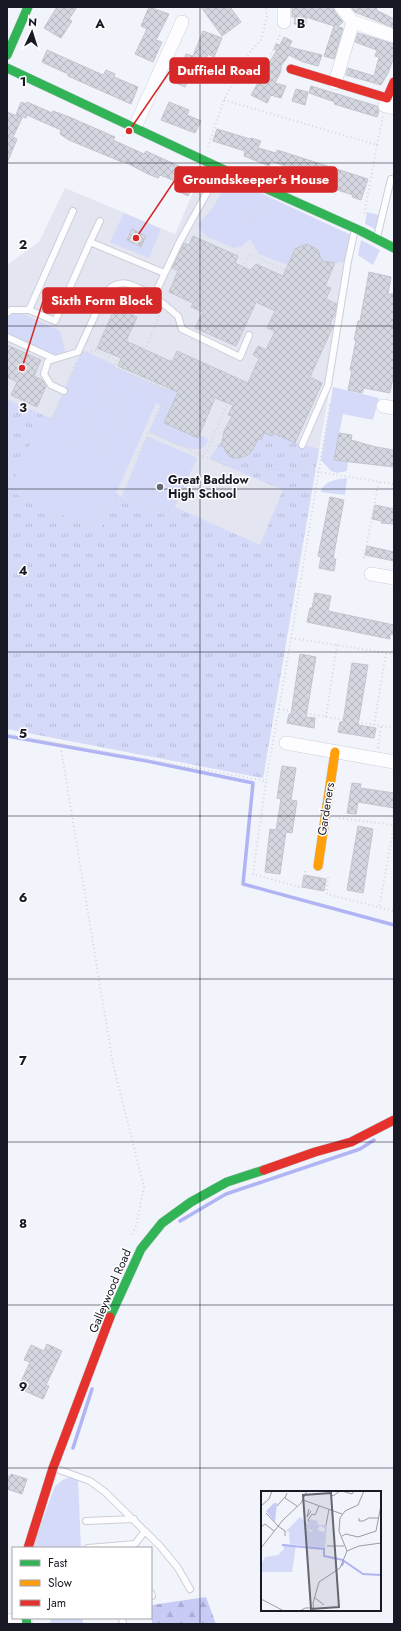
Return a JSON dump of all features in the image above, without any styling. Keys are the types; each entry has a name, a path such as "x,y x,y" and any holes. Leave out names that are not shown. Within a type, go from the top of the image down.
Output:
{"street":[{"path":"7,55 28,7"},
{"path":"284,7 284,22"},
{"path":"341,7 353,22 394,36"},
{"path":"135,127 182,22"},
{"path":"335,83 353,22"},
{"path":"7,68 220,168 358,229 394,248"},
{"path":"291,69 335,83 389,104 394,82"},
{"path":"371,574 394,578"},
{"path":"286,743 394,762"},
{"name":"Gardeners","path":"318,866 335,752"},
{"name":"Galleywood Road","path":"28,1547 53,1468 112,1312 141,1249 162,1223 192,1202 228,1182 315,1152 351,1142 394,1120"},
{"path":"7,1620 26,1622"}],"lane":[{"path":"154,296 164,273 220,168"},
{"path":"377,239 391,179 394,180"},
{"path":"29,310 74,211"},
{"path":"7,313 11,310 29,310 55,321 100,221"},
{"path":"302,445 328,385 348,261 358,229"},
{"path":"90,242 164,273"},
{"path":"64,392 52,385 44,374 48,361 78,352 105,293 111,286 118,283 127,283 154,296 178,316 182,329 240,357 248,335"},
{"path":"7,337 55,359"},
{"path":"53,1468 90,1481 105,1492 160,1546 178,1568 190,1590"},
{"path":"86,1521 134,1519"},
{"path":"110,1547 133,1546 145,1531"}],"path":[{"path":"206,152 224,100 249,53 261,40 267,16 266,7"},
{"path":"284,22 280,37 271,55 291,69"},
{"path":"224,100 377,145"},
{"path":"358,229 377,145 389,104"},
{"path":"248,224 265,197"},
{"path":"243,267 249,254 285,270"},
{"path":"79,443 117,361 96,352 118,299 122,297 160,313 145,350"},
{"path":"114,367 168,390"},
{"path":"102,454 134,376"},
{"path":"138,456 174,379"},
{"path":"145,398 152,383"},
{"path":"302,888 253,874 266,781 330,402"},
{"path":"203,456 228,403"},
{"path":"161,406 170,409"},
{"path":"149,432 203,456 230,466 319,472 394,484"},
{"path":"364,558 379,481"},
{"path":"291,638 394,654"},
{"path":"326,717 337,645"},
{"path":"374,724 386,653"},
{"path":"279,710 394,728"},
{"path":"376,758 381,726"},
{"path":"7,734 266,781"},
{"path":"60,743 113,1064 144,1187 136,1226 132,1236 141,1249"},
{"path":"325,816 394,825 380,907"},
{"path":"390,845 394,846"},
{"path":"327,894 394,911"}],"shaded area":[{"name":"Great Baddow High School","path":"203,169 355,240 263,778 7,729 7,265 39,242 65,188 175,234"}],"green space":[{"path":"235,181 353,236 348,261 335,263 322,261 318,250 307,245 295,249 288,265 259,254 250,239 242,246 234,248 206,236 198,224 216,203 226,185"},
{"path":"367,212 379,215 375,229 365,224"},
{"path":"124,213 161,229 149,258 110,242"},
{"path":"361,240 380,250 373,265 358,255"},
{"path":"19,312 60,331 66,355 55,359 7,337 8,315"},
{"path":"82,350 115,365 115,367 168,390 173,379 182,382 164,423 197,438 199,434 208,439 206,445 202,448 195,449 178,445 149,432 161,406 156,403 99,532 9,491 43,415 52,418"},
{"path":"333,387 379,398 373,420 343,414 334,460 348,462 347,471 337,473 331,471 321,460"},
{"path":"7,399 43,415 9,491 99,532 116,494 170,517 175,507 260,545 283,490 210,459 222,439 228,453 241,459 250,453 253,448 255,438 261,440 264,433 274,433 295,443 319,449 263,778 7,729"},
{"path":"147,436 197,458 170,517 122,496"},
{"path":"347,478 345,495 321,492 322,488 328,483"},
{"path":"72,1477 78,1478 81,1547 32,1547 55,1486 64,1479"},
{"path":"206,1597 216,1624 152,1624 152,1605"},
{"path":"50,1619 83,1619 83,1624 51,1624"}],"building":[{"path":"57,7 77,7 69,19 72,21 61,38 44,28"},
{"path":"149,7 169,14 156,40 162,42 153,62 135,54 147,29 141,26"},
{"path":"201,7 230,7 241,22 222,36"},
{"path":"292,7 333,7 343,22 338,27 343,28 334,59 324,56 334,26 306,17 306,25 294,24 295,17 292,17"},
{"path":"351,7 378,7 376,10 394,19 394,28 355,12"},
{"path":"203,31 222,38 214,57 208,54 196,81 189,78 185,87 176,83 186,54 193,56"},
{"path":"358,33 394,44 394,57 388,73 381,85 346,75 348,68 374,76 379,57 375,56 377,50 355,42"},
{"path":"284,37 292,41 289,47 322,55 318,66 303,62 289,55 281,66 281,71 275,83 286,86 281,98 271,95 267,103 251,95 264,72 262,71 266,62 269,63 277,50 274,49 276,44 280,45"},
{"path":"47,50 103,75 106,70 115,74 114,77 138,87 131,104 68,76 68,74 42,62"},
{"path":"311,86 377,106 379,111 377,117 334,104 335,102 309,93"},
{"path":"296,89 308,92 305,105 292,101"},
{"path":"21,102 26,104 27,102 52,113 53,111 67,116 115,137 113,140 144,154 146,151 196,174 195,181 188,196 180,192 183,184 160,175 158,178 123,161 122,162 69,140 60,134 61,130 27,115 26,118 16,115"},
{"path":"169,102 189,110 187,115 201,121 195,133 161,120"},
{"path":"7,112 22,118 13,137 17,139 7,163"},
{"path":"217,129 261,141 258,148 276,153 277,150 368,179 361,200 352,197 353,195 325,186 327,181 299,169 299,171 271,161 269,166 244,156 245,151 213,141"},
{"path":"132,229 146,236 141,247 127,240"},
{"path":"193,236 238,256 235,263 250,270 256,264 283,276 295,249 307,244 318,250 322,261 335,263 325,286 331,288 326,299 337,304 330,324 333,326 310,377 322,383 295,443 274,433 272,436 264,433 261,440 258,439 252,451 248,455 240,458 233,458 228,455 222,445 224,431 232,416 228,415 233,405 215,398 198,438 164,423 178,392 118,366 121,358 97,348 115,308 137,317 126,341 172,362 177,351 248,383 259,358 253,355 258,346 266,350 275,331 267,328 275,311 256,302 236,346 195,328 203,312 191,307 193,303 169,292 178,271 172,268 184,243 189,245"},
{"path":"369,272 391,277 388,294 394,294 394,372 390,393 364,388 362,393 348,390 356,340 354,340 358,321 360,321"},
{"path":"7,345 41,360 34,376 42,380 46,386 37,407 11,395 17,382 7,377"},
{"path":"339,433 352,435 351,440 394,450 394,467 334,460"},
{"path":"330,497 344,500 333,559 336,559 334,571 319,568 321,557 318,556"},
{"path":"375,505 394,509 394,524 381,523 382,521 372,519"},
{"path":"367,546 394,552 394,561 365,555"},
{"path":"315,593 331,596 328,611 394,625 394,635 390,634 390,639 307,622"},
{"path":"300,654 316,657 306,717 315,718 314,728 287,723 289,714 291,714"},
{"path":"352,663 368,665 358,725 376,728 374,738 338,732 340,722 343,722"},
{"path":"282,766 296,768 291,800 297,801 292,833 286,832 280,874 265,872 270,829 276,830 281,799 277,798"},
{"path":"352,783 361,784 360,788 394,793 394,808 358,802 356,814 347,813"},
{"path":"358,826 373,829 363,893 347,890"},
{"path":"304,875 326,879 324,891 302,887"},
{"path":"47,1344 62,1351 46,1385 49,1386 43,1399 18,1388 30,1362 24,1360 31,1345 44,1351"},
{"path":"11,1474 27,1479 22,1494 7,1489 7,1475 10,1477"}],"waterway":[{"path":"7,736 147,761 253,783 243,884 394,925"},
{"path":"180,1221 226,1194 360,1149 374,1140"},
{"path":"73,1448 92,1389"}],"traffic: fast":[{"path":"7,55 28,7"},
{"path":"7,68 220,168 361,231 394,248"},
{"path":"110,1317 141,1249 162,1223 191,1202 227,1182 264,1170"},
{"path":"26,1619 27,1624"}],"traffic: slow":[{"path":"318,866 335,752"}],"traffic: jam":[{"path":"291,69 387,98 394,82"},
{"path":"264,1170 315,1152 351,1142 394,1120"},
{"path":"28,1547 53,1468 110,1317"}],"place":[{"name":"Duffield Road","path":"129,131"},
{"name":"Groundskeeper's House","path":"136,238"},
{"name":"Sixth Form Block","path":"22,368"},
{"name":"Great Baddow High School","path":"160,487"}]}
